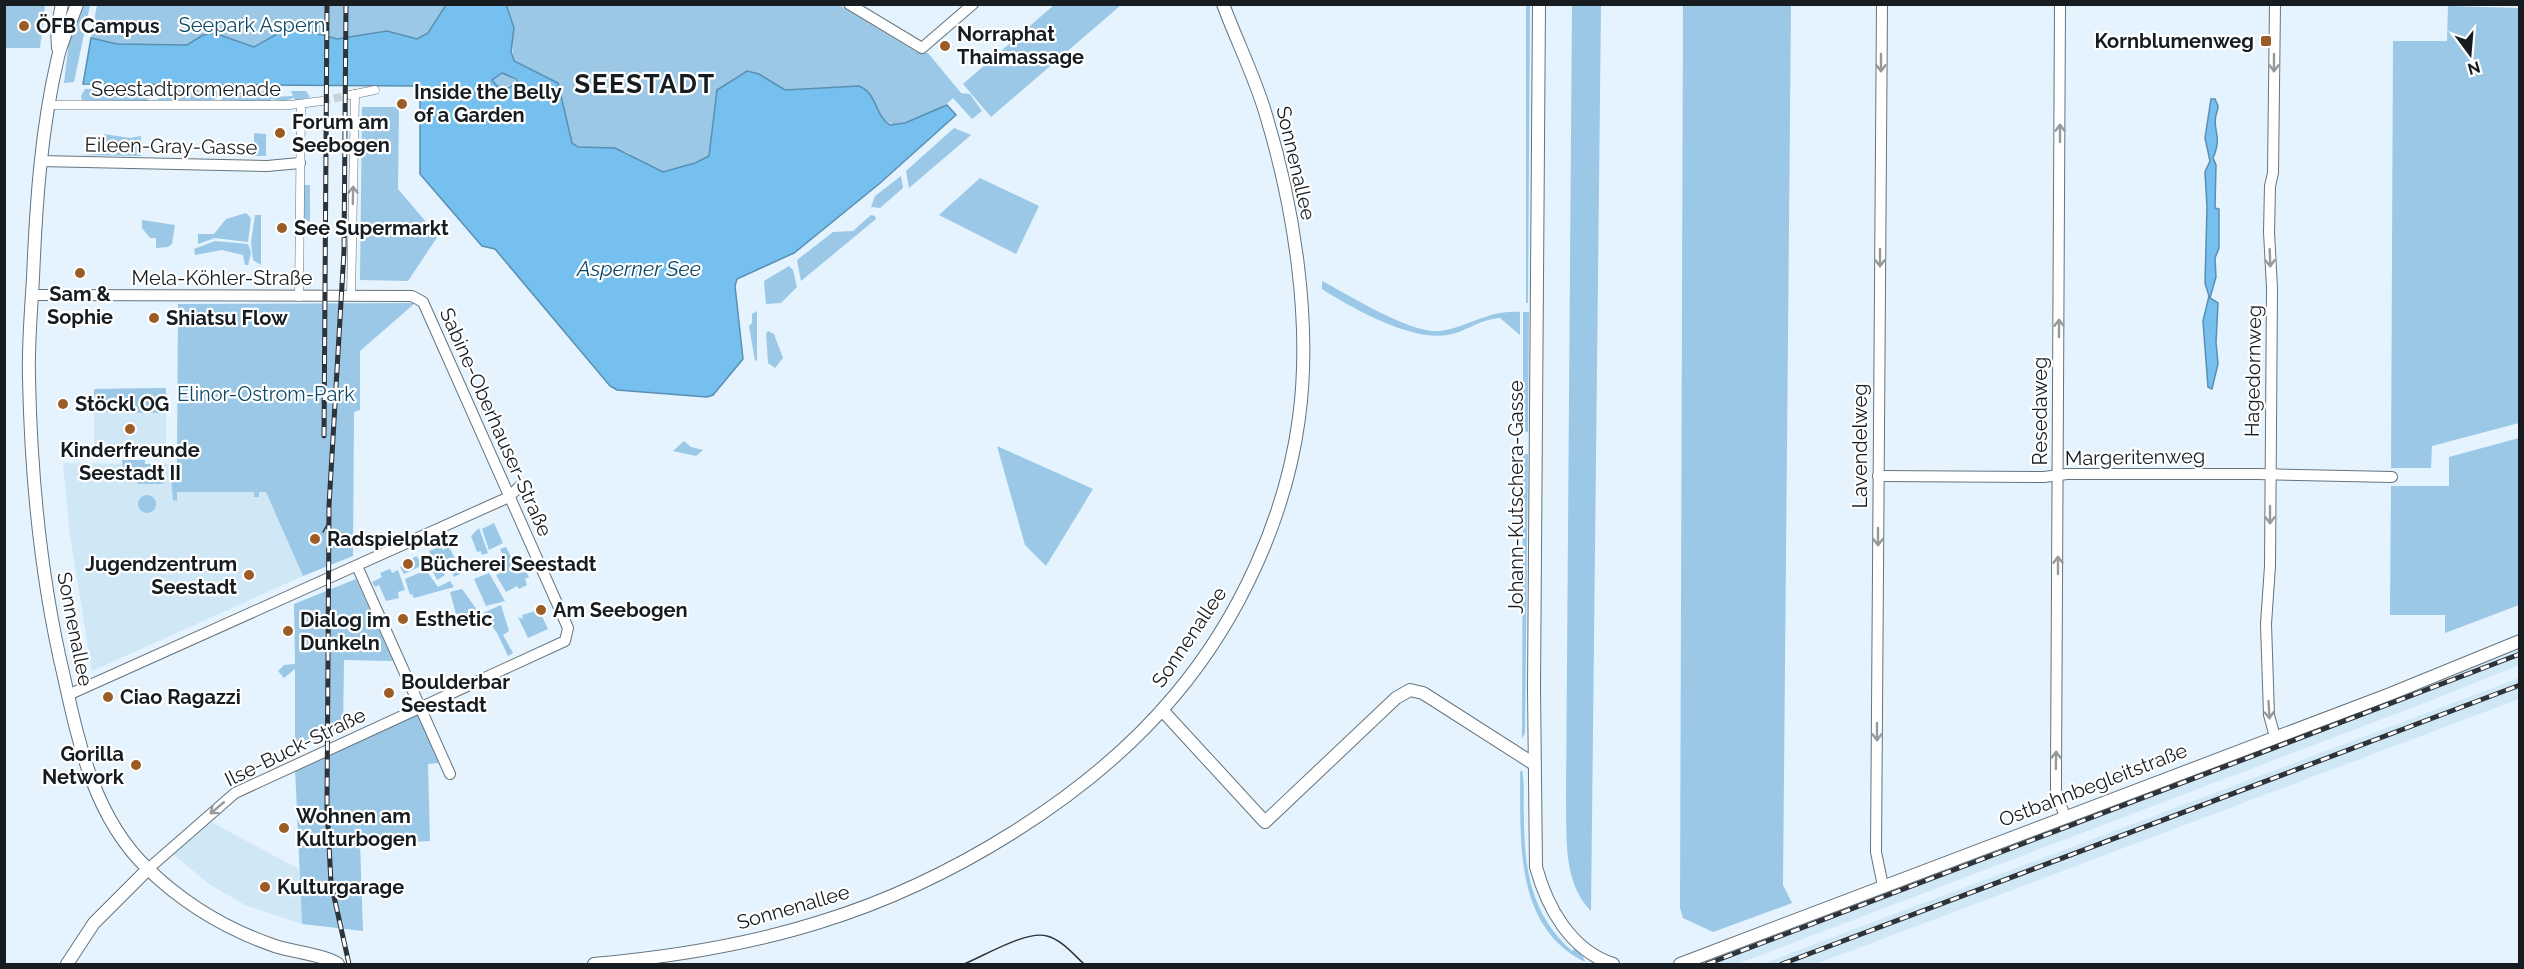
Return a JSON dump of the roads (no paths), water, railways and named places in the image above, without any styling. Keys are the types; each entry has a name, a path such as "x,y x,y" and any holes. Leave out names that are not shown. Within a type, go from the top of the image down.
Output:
{"street":[{"name":"Sonnenallee","path":"58,54 57,29 62,4"},
{"name":"Sonnenallee","path":"77,4 58,54 40,161 29,381 37,504 49,616 68,695 95,790 119,832 148,869 193,905 236,930 292,951 332,962"},
{"path":"849,4 922,48 973,4"},
{"name":"Sonnenallee","path":"594,964 650,959 755,939 822,921 895,894 973,856 1037,815 1103,765 1162,710 1201,661 1245,587 1274,519 1293,453 1299,416 1301,330 1288,202 1263,105 1223,4"},
{"name":"Johann-Kutschera-Gasse","path":"1539,4 1534,764 1536,867 1544,894 1557,920 1581,946 1610,964"},
{"name":"Lavendelweg","path":"1882,4 1876,852 1883,886"},
{"name":"Resedaweg","path":"2061,4 2056,784 2065,817"},
{"name":"Hagedornweg","path":"2275,4 2273,173 2270,186 2269,232 2272,288 2266,624 2269,715 2275,737"},
{"path":"351,296 352,95 375,90"},
{"name":"Seestadtpromenade","path":"49,105 301,104 322,101"},
{"path":"299,297 301,104"},
{"name":"Eileen-Gray-Gasse","path":"40,161 267,166 300,163"},
{"name":"Mela-Köhler-Straße","path":"32,295 412,297"},
{"name":"Sabine-Oberhauser-Straße","path":"412,297 423,302 568,628 568,634"},
{"name":"Margeritenweg","path":"1878,476 2256,474 2392,477"},
{"path":"68,695 509,497 520,486"},
{"path":"357,566 450,774"},
{"name":"Ilse-Buck-Straße","path":"148,869 235,793 565,642 568,634"},
{"name":"Ostbahnbegleitstraße","path":"1680,964 2520,641"},
{"path":"1162,710 1265,822 1396,698 1410,690 1423,693 1534,764"},
{"path":"67,964 94,923 148,869"}],"water":[{"name":"Asperner See","path":"506,4 514,28 511,51 514,61 558,83 572,143 578,147 615,148 663,172 695,163 709,156 717,90 747,71 759,74 785,90 859,86 870,94 881,116 890,125 905,123 947,105 956,115 879,184 794,253 737,279 735,286 743,359 713,395 707,397 617,390 610,386 495,249 482,246 420,174 420,86 83,84 91,38 117,44 187,45 203,35 214,33 254,47 292,27 337,39 387,31 417,39 428,33 446,5","holes":["502,73 518,82 508,88 497,86 492,80"]},
{"path":"2211,99 2215,99 2218,106 2215,120 2217,144 2213,158 2216,165 2215,208 2219,209 2219,248 2215,258 2216,277 2210,298 2218,303 2216,342 2218,364 2212,389 2208,387 2203,321 2209,296 2205,283 2207,207 2205,172 2210,161 2205,138"}],"tunnel":[{"path":"322,101 350,95"}],"tram line":[{"path":"323,532 328,523"},
{"path":"964,964 1017,940 1039,935 1058,941 1084,964"}],"railway":[{"path":"324,436 327,4"},
{"path":"346,4 344,251 329,506 327,807 331,883 349,964"},
{"path":"1707,964 2520,654"},
{"path":"1782,964 2520,685"}],"place":[{"name":"ÖFB Campus","path":"24,26"},
{"name":"Kornblumenweg","path":"2266,41"},
{"name":"Norraphat Thaimassage","path":"945,46"},
{"name":"Inside the Belly of a Garden","path":"402,104"},
{"name":"Forum am Seebogen","path":"280,133"},
{"name":"See Supermarkt","path":"282,228"},
{"name":"Sam & Sophie","path":"80,273"},
{"name":"Shiatsu Flow","path":"154,318"},
{"name":"Stöckl OG","path":"63,404"},
{"name":"Kinderfreunde Seestadt II","path":"130,429"},
{"name":"Radspielplatz","path":"315,539"},
{"name":"Bücherei Seestadt","path":"408,564"},
{"name":"Jugendzentrum Seestadt","path":"249,575"},
{"name":"Am Seebogen","path":"541,610"},
{"name":"Esthetic","path":"403,619"},
{"name":"Dialog im Dunkeln","path":"288,631"},
{"name":"Boulderbar Seestadt","path":"389,693"},
{"name":"Ciao Ragazzi","path":"108,697"},
{"name":"Gorilla Network","path":"136,765"},
{"name":"Wohnen am Kulturbogen","path":"284,828"},
{"name":"Kulturgarage","path":"265,887"}],"district":[{"name":"SEESTADT","path":"645,84"}],"park label":[{"name":"Seepark Aspern","path":"252,25"},
{"name":"Elinor-Ostrom-Park","path":"266,394"}]}
